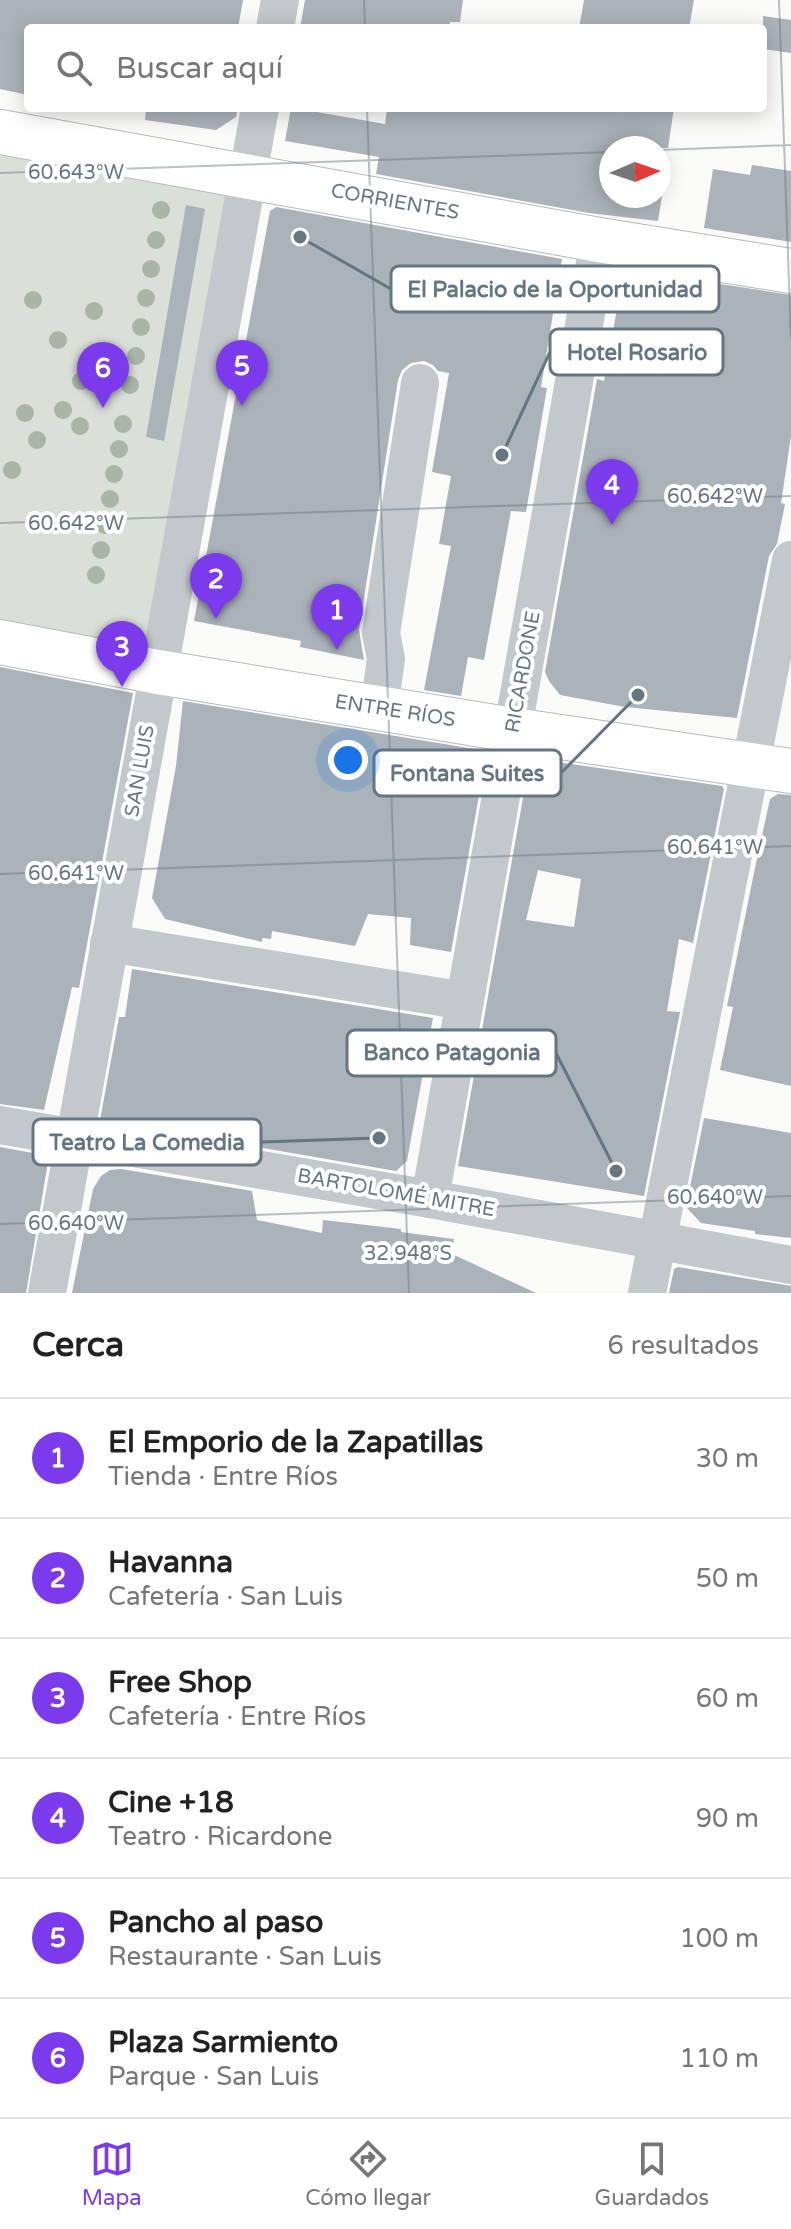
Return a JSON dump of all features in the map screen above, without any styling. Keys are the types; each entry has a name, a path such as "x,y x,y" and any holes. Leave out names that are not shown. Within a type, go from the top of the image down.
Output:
{"main road":[{"name":"CORRIENTES","path":"0,132 599,240 791,271"},
{"name":"ENTRE RÍOS","path":"0,642 158,672 513,730 771,767"}],"street":[{"path":"276,24 280,0"},
{"name":"SAN LUIS","path":"47,1293 259,112"},
{"name":"RICARDONE","path":"430,1199 599,240"},
{"path":"379,708 386,659 381,633 420,383"},
{"path":"647,1293 771,767 791,560"},
{"path":"109,943 465,1001"},
{"name":"BARTOLOMÉ MITRE","path":"0,1125 658,1239 791,1265"}],"shaded area":[{"path":"0,132 248,175 158,672 0,642"}],"building":[{"path":"0,0 243,0 239,24 24,24 24,94 0,89"},
{"path":"305,0 463,0 460,22 450,24 301,24"},
{"path":"584,0 694,0 690,24 580,24"},
{"path":"763,16 791,20 791,53 767,50 767,24 763,24"},
{"path":"146,112 237,112 236,117 216,130 145,120"},
{"path":"290,112 317,112 385,124 386,112 673,112 670,136 599,136 599,208 660,208 658,221 589,213 376,174 379,157 285,141"},
{"path":"752,165 791,171 791,242 704,228 713,169 750,175"},
{"path":"186,205 205,209 164,441 146,437"},
{"path":"276,207 562,259 541,387 547,388 526,512 511,511 484,660 468,657 461,696 424,690 451,546 439,544 451,476 432,472 449,373 438,371 424,361 411,363 402,370 398,380 359,630 364,660 300,647 301,641 194,621 270,211"},
{"path":"636,271 791,295 791,436 781,503 785,504 777,544 769,556 737,718 625,707 560,695 545,672 597,379 604,381 622,281"},
{"path":"0,667 133,693 79,988 72,987 44,1110 0,1104"},
{"path":"183,701 487,751 451,952 410,945 411,918 368,914 355,946 272,931 271,939 262,938 262,942 165,919 152,898 176,766"},
{"path":"530,758 722,786 724,789 693,943 679,939 667,1011 680,1012 644,1196 458,1166","holes":["538,870 581,879 574,927 526,920"]},
{"path":"778,794 791,795 791,1086 720,1070 733,1007 727,1006 756,863 770,799"},
{"path":"132,969 433,1018 407,1161 396,1171 100,1120 119,1017 125,1017"},
{"path":"704,1118 791,1133 791,1238 701,1223 686,1207"},
{"path":"0,1147 49,1156 26,1293 0,1293"},
{"path":"121,1169 252,1191 257,1220 322,1233 323,1220 454,1239 452,1254 536,1293 72,1293 93,1189 101,1176 110,1170"},
{"path":"678,1267 791,1286 791,1293 669,1293 674,1269"}],"place":[{"name":"El Palacio de la Oportunidad","path":"300,237"},
{"name":"Pancho al paso","path":"242,406"},
{"name":"Plaza Sarmiento","path":"103,408"},
{"name":"Hotel Rosario","path":"502,455"},
{"name":"Cine +18","path":"612,525"},
{"name":"Havanna","path":"216,619"},
{"name":"El Emporio de la Zapatillas","path":"337,650"},
{"name":"Free Shop","path":"122,687"},
{"name":"Fontana Suites","path":"638,695"},
{"name":"Teatro La Comedia","path":"379,1138"},
{"name":"Banco Patagonia","path":"616,1171"}]}
